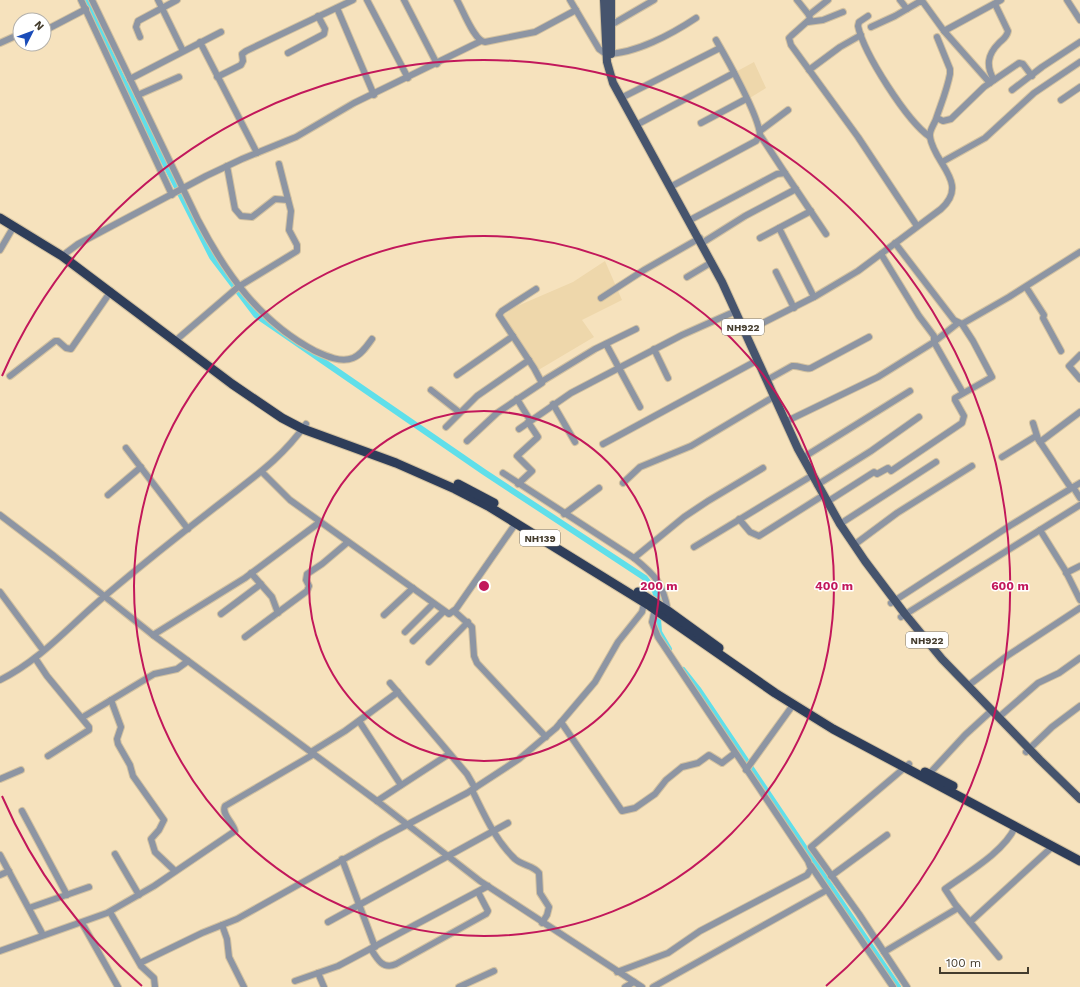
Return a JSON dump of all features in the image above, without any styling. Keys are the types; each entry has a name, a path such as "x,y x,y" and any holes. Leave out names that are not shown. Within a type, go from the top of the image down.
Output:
{"highway":[{"name":"NH139","path":"0,213 33,231 66,253 259,403 304,427 396,463 455,489 516,523 645,600 668,611 814,715"},
{"name":"NH139","path":"0,218 52,250 177,339"},
{"name":"NH139","path":"304,427 397,457 478,493 645,600 655,609 793,705 814,715 1015,827 1080,861"},
{"name":"NH139","path":"906,766 929,774 1080,855"}],"main road":[{"name":"NH922","path":"604,0 609,54 608,71 613,83 677,202 683,208 712,262 787,421 798,449"},
{"path":"611,0 609,54 613,70 625,96 674,185 681,199 683,208"},
{"path":"798,449 804,457 817,484 840,524 892,602"},
{"path":"798,449 799,458 808,478 850,548 939,662 1080,805"},
{"name":"NH922","path":"903,616 999,717 1028,751 1080,799"}],"street":[{"path":"82,0 86,9 100,28 130,79 213,249 238,287 268,319 299,342 325,355 343,360 354,358 372,339"},
{"path":"158,0 183,51"},
{"path":"140,37 136,27 138,21 177,0"},
{"path":"218,77 242,65 242,54 246,51 353,0"},
{"path":"367,0 408,78"},
{"path":"404,0 437,64"},
{"path":"458,0 476,36 481,41"},
{"path":"570,0 599,49 609,54 662,38 696,18"},
{"path":"611,25 654,0"},
{"path":"797,0 808,15 808,22"},
{"path":"808,15 828,0"},
{"path":"900,0 906,9"},
{"path":"1067,0 1080,20"},
{"path":"95,1 100,28 172,195"},
{"path":"871,27 919,2 923,2 944,31 992,82"},
{"path":"944,31 998,2 1008,31 1005,38 994,49 988,62 992,82"},
{"path":"336,8 374,95"},
{"path":"52,27 86,9"},
{"path":"66,253 78,244 227,166 296,137 345,108 481,41 535,32 576,10"},
{"path":"843,12 823,20 808,22 789,38 791,45 858,137 917,226"},
{"path":"288,53 324,34 325,29 318,16"},
{"path":"745,332 794,308 858,270 941,209 951,197 952,193 950,180 930,137 913,121 878,71 861,35 858,24 868,16"},
{"path":"130,79 221,32"},
{"path":"809,70 834,51 861,35"},
{"path":"930,137 931,129 937,118 950,74 950,69 937,37"},
{"path":"0,43 12,38"},
{"path":"716,40 734,73 760,133 826,234"},
{"path":"200,42 257,153"},
{"path":"1012,90 1042,67 1080,42"},
{"path":"625,96 720,48"},
{"path":"942,162 985,138 1034,94 1080,62"},
{"path":"937,118 943,121 950,119 992,82 1019,63 1023,64 1032,76"},
{"path":"640,123 734,73"},
{"path":"138,95 179,77"},
{"path":"1061,100 1080,87"},
{"path":"701,123 746,99"},
{"path":"674,185 756,141 760,133 788,110"},
{"path":"177,339 238,287 297,251 298,248 289,230 291,215 279,164"},
{"path":"227,166 234,204 241,216 252,217 275,199 288,200"},
{"path":"690,220 777,174 785,173"},
{"path":"601,298 644,270 701,241 796,189"},
{"path":"760,238 811,211"},
{"path":"0,250 14,226"},
{"path":"779,228 814,297"},
{"path":"827,502 874,472 877,474 888,468 891,471 959,426 964,419 964,416 954,400 963,392 992,377 973,341 895,243"},
{"path":"787,421 878,377 960,324 1026,287 1080,252"},
{"path":"881,254 919,316 934,336 934,342 963,392"},
{"path":"687,277 712,262"},
{"path":"776,272 794,308"},
{"path":"1026,287 1044,315 1043,318 1061,351"},
{"path":"536,289 500,314 500,317 529,360 541,382"},
{"path":"10,376 55,341 58,341 66,348 71,349 111,291"},
{"path":"518,430 553,404 654,349 736,311"},
{"path":"467,442 488,420 516,399 542,383 541,382 606,344 636,329"},
{"path":"457,375 513,336"},
{"path":"767,380 792,366 807,370 869,337"},
{"path":"606,344 618,369 640,407"},
{"path":"654,349 668,378"},
{"path":"1080,355 1069,366 1080,379"},
{"path":"446,427 459,412 477,396 529,360"},
{"path":"603,444 758,360"},
{"path":"431,390 459,412"},
{"path":"804,457 910,391"},
{"path":"622,483 640,467 691,446 775,396"},
{"path":"516,399 538,437 516,456 532,471 518,484"},
{"path":"553,404 575,442"},
{"path":"1002,457 1038,439 1080,412"},
{"path":"817,484 871,452 919,417"},
{"path":"1033,423 1038,439 1080,498"},
{"path":"0,680 19,670 35,658 105,596 262,472 292,444 304,427"},
{"path":"126,448 188,529"},
{"path":"840,524 936,462"},
{"path":"108,495 141,466"},
{"path":"854,545 902,510 972,466"},
{"path":"634,558 684,517 763,468"},
{"path":"262,472 287,498 413,588 443,612 449,614 454,611 516,523"},
{"path":"503,473 634,558 660,583 666,596 668,611"},
{"path":"694,547 808,478"},
{"path":"892,602 1011,524 1080,483"},
{"path":"564,514 599,488"},
{"path":"739,519 750,532 759,536 819,498"},
{"path":"903,616 1080,505"},
{"path":"0,515 153,635 377,801 488,886 542,923 642,987"},
{"path":"153,635 252,573 320,522"},
{"path":"1040,530 1066,573 1080,600"},
{"path":"246,637 309,588 306,580 307,574 322,564 348,542"},
{"path":"1066,573 1080,566"},
{"path":"252,573 272,597 278,613"},
{"path":"221,614 261,584"},
{"path":"384,615 413,588"},
{"path":"0,592 44,650"},
{"path":"140,963 237,919 342,859 474,789 519,759 546,737 561,722 595,682 618,642 642,612 645,600"},
{"path":"405,632 433,604"},
{"path":"968,685 1007,656 1080,608"},
{"path":"655,609 652,622 658,637 735,753 748,768 802,853 893,987"},
{"path":"454,611 468,622 473,632 474,656 478,663 546,737"},
{"path":"413,641 443,612"},
{"path":"429,662 468,622"},
{"path":"35,658 47,676 90,727 89,730 48,756"},
{"path":"999,717 1038,683 1059,673 1080,658"},
{"path":"83,717 154,674 177,669 188,661"},
{"path":"390,683 467,774 493,832 516,859 524,865 533,867 539,873 540,893 549,907 547,915 542,923"},
{"path":"0,950 82,923 110,912 139,895 235,831 234,826 224,812 223,809 225,806 312,753 398,692"},
{"path":"111,700 121,727 117,739 118,744 130,765 132,776 164,820 162,827 151,839 152,846 175,871"},
{"path":"748,768 793,705"},
{"path":"1028,751 1052,727 1080,706"},
{"path":"929,774 965,735 989,713"},
{"path":"359,721 401,785"},
{"path":"561,722 620,810 624,812 640,805 655,794 666,780 682,767 698,763 709,755 722,763 735,753"},
{"path":"377,801 449,754"},
{"path":"802,853 906,766"},
{"path":"0,779 21,770"},
{"path":"22,811 67,895"},
{"path":"328,922 447,855 508,823"},
{"path":"999,957 958,908 945,889 1006,842 1011,837 1015,827"},
{"path":"832,876 888,835"},
{"path":"811,847 907,987"},
{"path":"970,922 1052,847"},
{"path":"115,854 139,895"},
{"path":"0,855 43,935"},
{"path":"342,859 360,904 373,948 384,965 392,966 486,914 488,908 478,892"},
{"path":"618,972 675,949 700,931 807,876 810,873 811,866"},
{"path":"0,875 9,871"},
{"path":"295,982 338,966 488,886"},
{"path":"29,908 89,887"},
{"path":"653,987 827,890"},
{"path":"884,952 958,908"},
{"path":"110,912 144,970 154,978 155,987"},
{"path":"82,923 118,987"},
{"path":"222,925 227,939 229,957 244,987"},
{"path":"459,987 494,971"},
{"path":"318,973 324,987"},
{"path":"625,987 634,982"}],"shaded area":[{"path":"754,62 766,88 745,101 732,74"},
{"path":"605,261 622,300 582,320 594,337 535,372 498,319 515,307 573,282"}],"waterway":[{"path":"85,0 120,74 212,257 256,315 484,472 645,578 655,591 659,604"},
{"path":"658,619 659,632 669,649"},
{"path":"683,670 698,689 898,987"}]}
